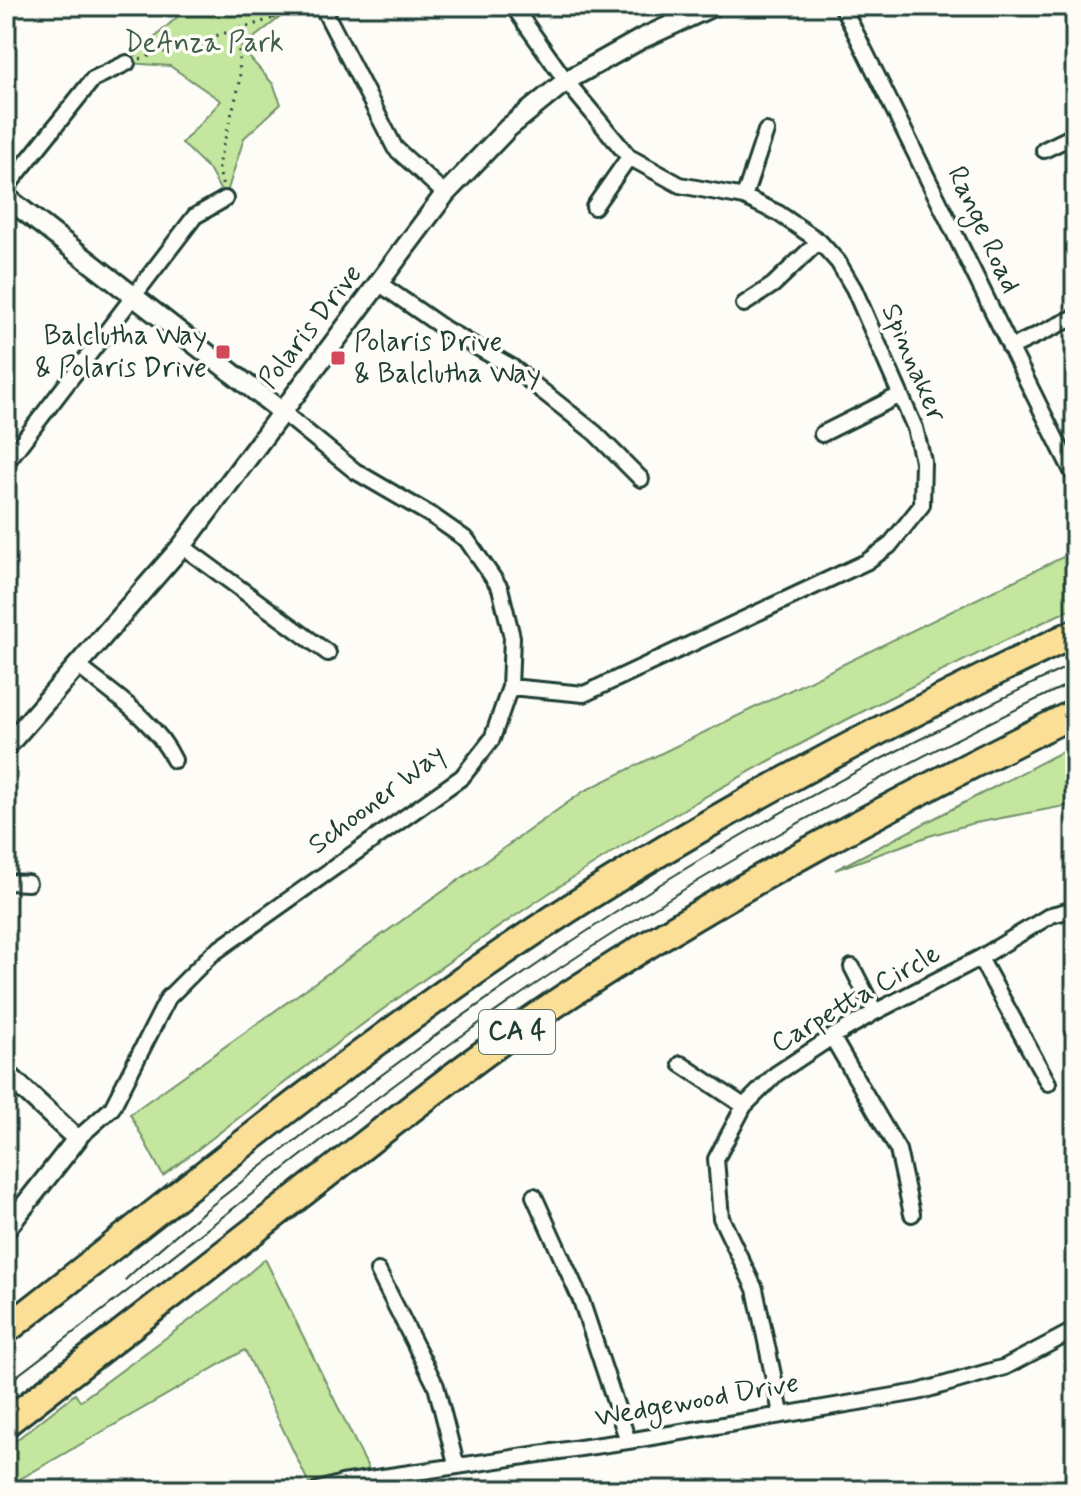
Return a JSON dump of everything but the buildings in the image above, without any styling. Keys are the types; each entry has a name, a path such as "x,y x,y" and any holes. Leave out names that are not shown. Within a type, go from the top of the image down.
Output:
{"highway":[{"name":"CA 4","path":"6,1330 289,1109 511,947 676,843 772,787 922,707 1075,633"},
{"name":"CA 4","path":"6,1423 406,1113 563,998 799,855 1075,713"}],"street":[{"path":"322,6 395,148 445,194"},
{"name":"Spinnaker","path":"510,687 584,694 866,562 889,546 922,505 923,461 915,428 854,289 838,262 819,241 778,213 744,197 680,185 629,157 566,81 513,6"},
{"name":"Polaris Drive","path":"6,747 182,546 445,194 508,128 566,81 641,39 713,6"},
{"name":"Range Road","path":"842,6 1075,477"},
{"path":"6,188 93,79 127,63"},
{"path":"744,197 766,131"},
{"path":"1044,150 1075,135"},
{"path":"594,207 629,157"},
{"path":"6,197 281,411"},
{"path":"6,463 195,216 225,199"},
{"path":"744,304 773,285 819,241"},
{"path":"380,284 445,329 512,367 595,433 641,479"},
{"path":"1010,348 1075,317"},
{"path":"822,434 900,395"},
{"name":"Schooner Way","path":"6,1229 77,1139 112,1108 168,998 212,954 462,777 492,739 510,687 512,637 500,588 467,540 355,471 281,411"},
{"path":"182,546 328,653"},
{"path":"78,666 150,726 166,743 174,760"},
{"path":"6,882 28,883"},
{"name":"Carpetta Circle","path":"781,1413 755,1289 721,1218 716,1159 744,1106 776,1074 832,1037 980,958 1051,915 1075,909"},
{"path":"980,958 1048,1083"},
{"path":"852,967 875,1012"},
{"path":"832,1037 898,1150 912,1214"},
{"path":"681,1064 744,1106"},
{"path":"6,1073 77,1139"},
{"path":"534,1196 581,1300 628,1441"},
{"path":"378,1271 436,1386 456,1464"},
{"name":"Wedgewood Drive","path":"318,1490 342,1483 456,1464 628,1441 918,1392 1005,1367 1075,1330"}],"path":[{"path":"271,19 275,6"},
{"path":"225,199 218,165 240,82 238,30 303,6"},
{"path":"127,63 271,19"},
{"path":"965,1490 1022,1481 1075,1486"}],"green space":[{"name":"DeAnza Park","path":"189,6 303,6 288,11 241,48 273,84 281,104 244,138 225,199 209,169 182,143 221,101 170,66 127,63"},
{"path":"1075,551 1075,607 817,735 717,790 601,860 409,990 163,1176 130,1114 584,791"},
{"path":"1075,745 1075,804 970,824 835,870"},
{"path":"265,1259 379,1490 312,1490 245,1350 6,1487 6,1448 75,1394 80,1401 220,1298"}],"tram line":[{"path":"125,1280 250,1175 375,1080 471,1010 620,910 721,847 852,774 1075,663"},
{"path":"6,1384 351,1118 539,982 687,887 763,843 917,759 1075,681"}],"place":[{"name":"Balclutha Way & Polaris Drive","path":"223,352"},
{"name":"Polaris Drive & Balclutha Way","path":"338,358"}]}
